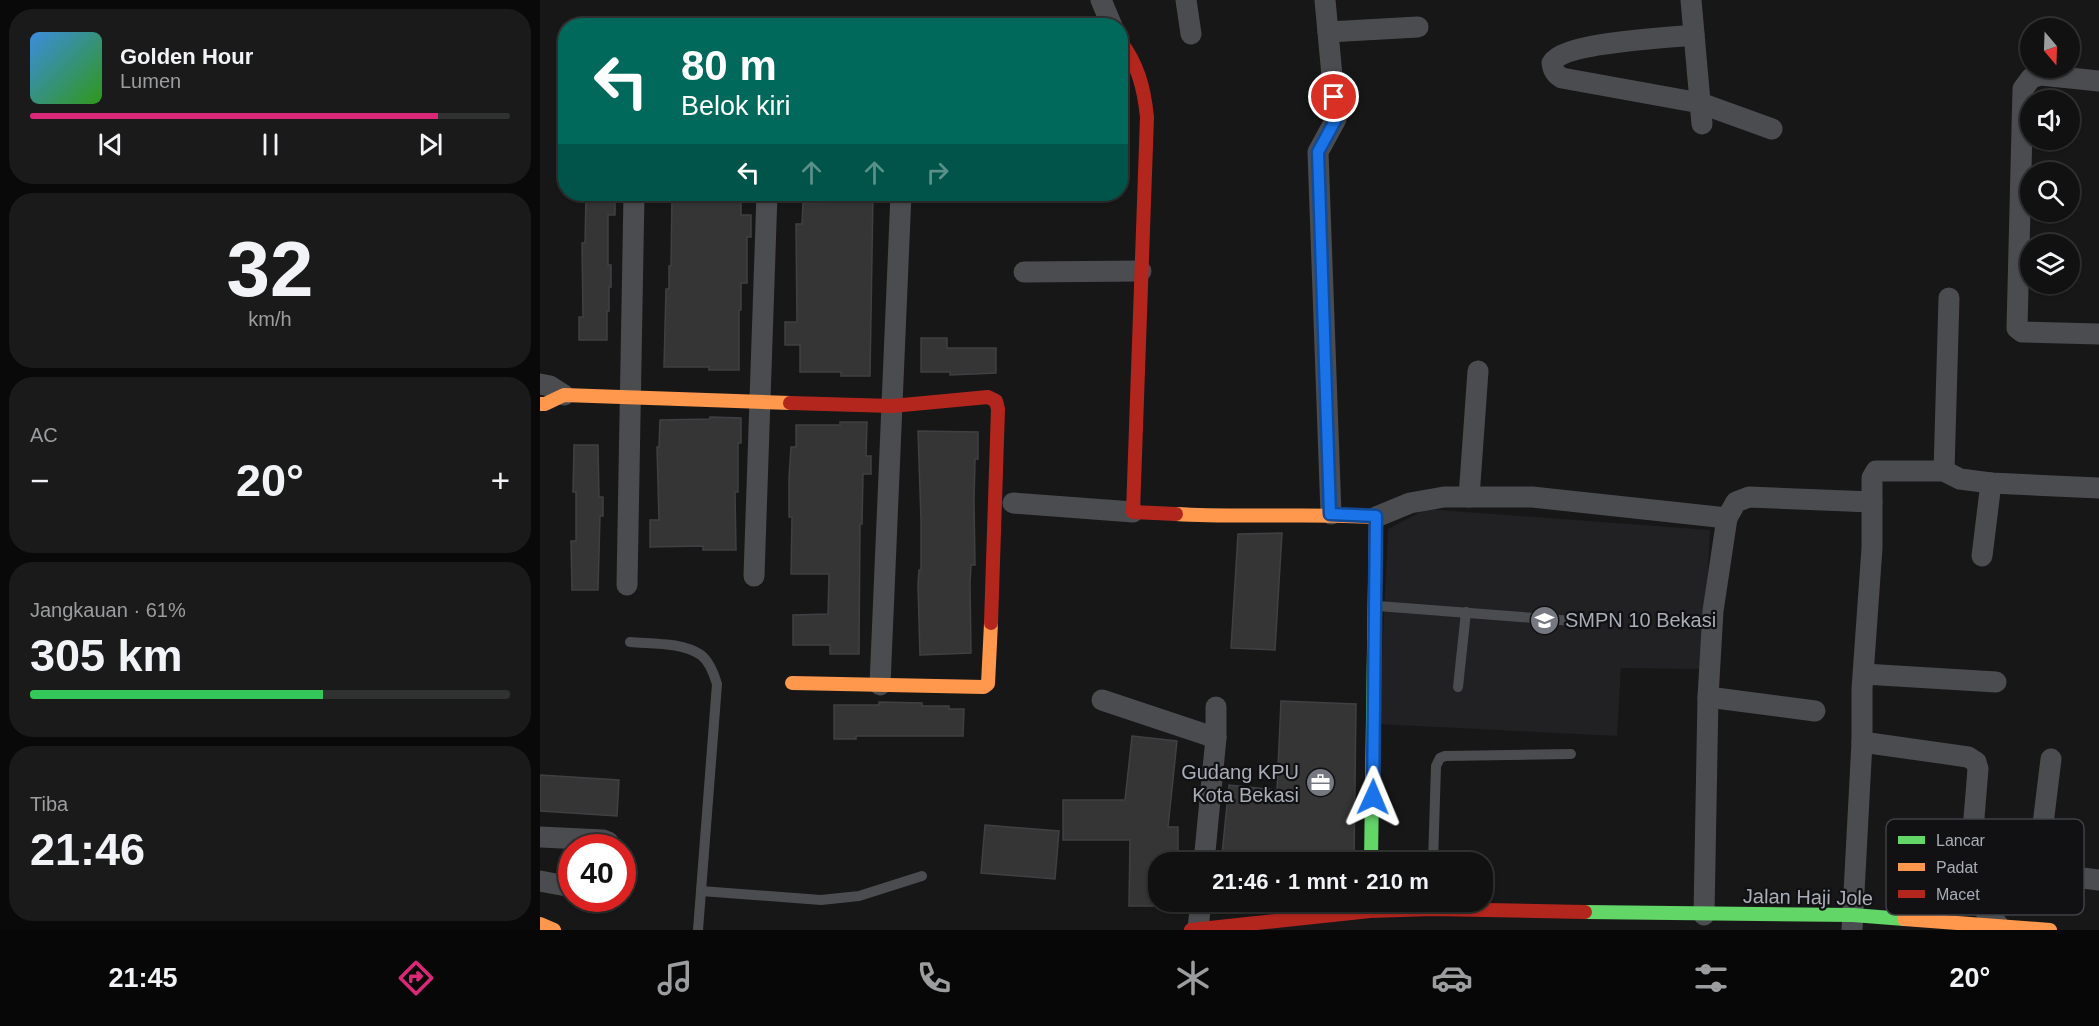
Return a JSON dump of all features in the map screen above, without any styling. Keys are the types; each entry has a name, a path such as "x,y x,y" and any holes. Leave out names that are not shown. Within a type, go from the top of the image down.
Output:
{"street":[{"path":"1101,0 1109,18"},
{"path":"1186,0 1191,34"},
{"path":"1325,0 1336,119 1318,152 1330,514"},
{"path":"1691,0 1701,114"},
{"path":"1328,32 1418,27"},
{"path":"1694,35 1593,45 1557,56 1552,63 1557,75 1562,78 1701,114 1772,129"},
{"path":"1128,51 1133,57 1144,84 1147,117 1133,512"},
{"path":"2099,81 2041,75 2031,78 2023,89 2018,331 2099,334"},
{"path":"627,585 634,201"},
{"path":"754,576 767,201"},
{"path":"880,685 901,201"},
{"path":"1024,272 1141,271"},
{"path":"1944,471 1949,298"},
{"path":"1469,497 1478,371"},
{"path":"540,384 550,386 564,395"},
{"path":"540,404 564,395 892,406 988,397 996,401 998,409 996,506 988,684 984,687 792,683"},
{"path":"1853,922 1872,548 1872,478 1876,471 1944,471 1960,479 1991,483 2099,488"},
{"path":"1982,556 1991,483"},
{"path":"1013,503 1227,517 1330,514 1376,516 1410,503 1444,497 1532,497 1727,518"},
{"path":"1704,915 1708,697 1713,611 1727,518 1736,502 1749,497 1872,501"},
{"path":"1371,852 1376,516"},
{"path":"1864,674 1996,682"},
{"path":"1708,697 1815,711"},
{"path":"1102,700 1216,738"},
{"path":"1205,852 1216,738 1216,707"},
{"path":"1862,742 1968,757 1976,762 1978,769 1974,819"},
{"path":"2044,819 2051,759"},
{"path":"540,837 558,838"},
{"path":"2084,878 2099,880"},
{"path":"540,881 558,884"},
{"name":"Jalan Haji Jole","path":"1493,908 2050,930"},
{"path":"1195,929 1199,912"},
{"name":"Jalan Haji Jole","path":"1195,929 1240,928 1335,912"},
{"path":"1599,930 1601,913"},
{"path":"1988,915 1999,928"},
{"path":"540,924 554,930"}],"lane":[{"path":"1374,606 1573,621"},
{"path":"1458,687 1466,612"},
{"path":"630,642 681,647 702,656 713,671 717,684 698,930"},
{"path":"1433,852 1436,766 1440,758 1445,756 1571,754"},
{"path":"701,891 821,900 859,896 922,876"}],"shaded area":[{"name":"SMPN 10 Bekasi","path":"1426,509 1710,530 1703,669 1621,668 1617,736 1379,724 1388,529"}],"building":[{"path":"586,201 615,201 615,215 608,215 608,265 611,265 611,287 609,287 609,311 607,311 607,340 579,340 579,317 583,317 582,243 585,243"},
{"path":"672,201 741,201 741,215 751,215 751,237 747,237 747,283 741,283 739,370 664,367 666,289 669,289 669,266 671,266"},
{"path":"873,201 870,376 841,376 841,372 800,372 800,345 785,345 785,322 797,322 796,224 802,224 803,203"},
{"path":"921,338 947,338 947,348 996,348 996,373 950,375 950,372 921,372"},
{"path":"710,417 741,418 741,443 738,443 738,492 735,492 736,550 703,550 703,546 650,547 650,520 659,520 657,447 659,447 660,420 710,419"},
{"path":"840,422 867,422 866,456 871,456 871,474 863,474 862,524 860,524 859,654 830,654 830,645 793,645 793,615 828,614 829,574 791,574 792,517 789,517 789,478 791,447 796,447 796,425 840,425"},
{"path":"918,431 978,432 974,500 975,565 971,565 970,583 971,653 920,655 918,585 919,570 921,570 921,520"},
{"path":"574,445 598,445 599,497 603,497 603,516 600,516 598,590 572,590 571,541 576,541 576,492 573,492"},
{"path":"1282,533 1275,650 1231,648 1238,534"},
{"name":"Gudang KPU Kota Bekasi","path":"1281,701 1356,704 1354,852 1222,852 1229,785 1277,790"},
{"path":"879,702 922,703 922,706 949,706 949,709 964,709 963,736 856,736 856,739 834,739 834,705 879,705"},
{"path":"1132,736 1177,741 1168,827 1178,827 1178,852 1148,852 1148,906 1129,906 1130,840 1063,840 1063,800 1125,800"},
{"path":"540,775 619,780 617,816 540,811"},
{"path":"985,825 1059,831 1055,879 981,873"}],"traffic: fast":[{"path":"1371,852 1374,647"},
{"path":"1585,912 1853,915 1904,919"}],"traffic: slow":[{"path":"540,404 564,395 790,403"},
{"path":"1176,514 1376,517 1374,647"},
{"path":"792,683 984,687 988,684 991,623"},
{"path":"1904,919 2050,930"},
{"path":"540,924 554,930"}],"traffic: jam":[{"path":"1128,53 1139,77 1147,117 1133,512 1176,514"},
{"path":"790,403 892,406 988,397 996,401 998,409 991,623"},
{"path":"1191,930 1370,911 1432,909 1585,912"}],"place":[{"name":"SMPN 10 Bekasi","path":"1544,620"},
{"name":"Gudang KPU Kota Bekasi","path":"1320,783"}],"route":[{"path":"1334,97 1336,119 1318,152 1330,514 1376,516 1373,797"}]}
